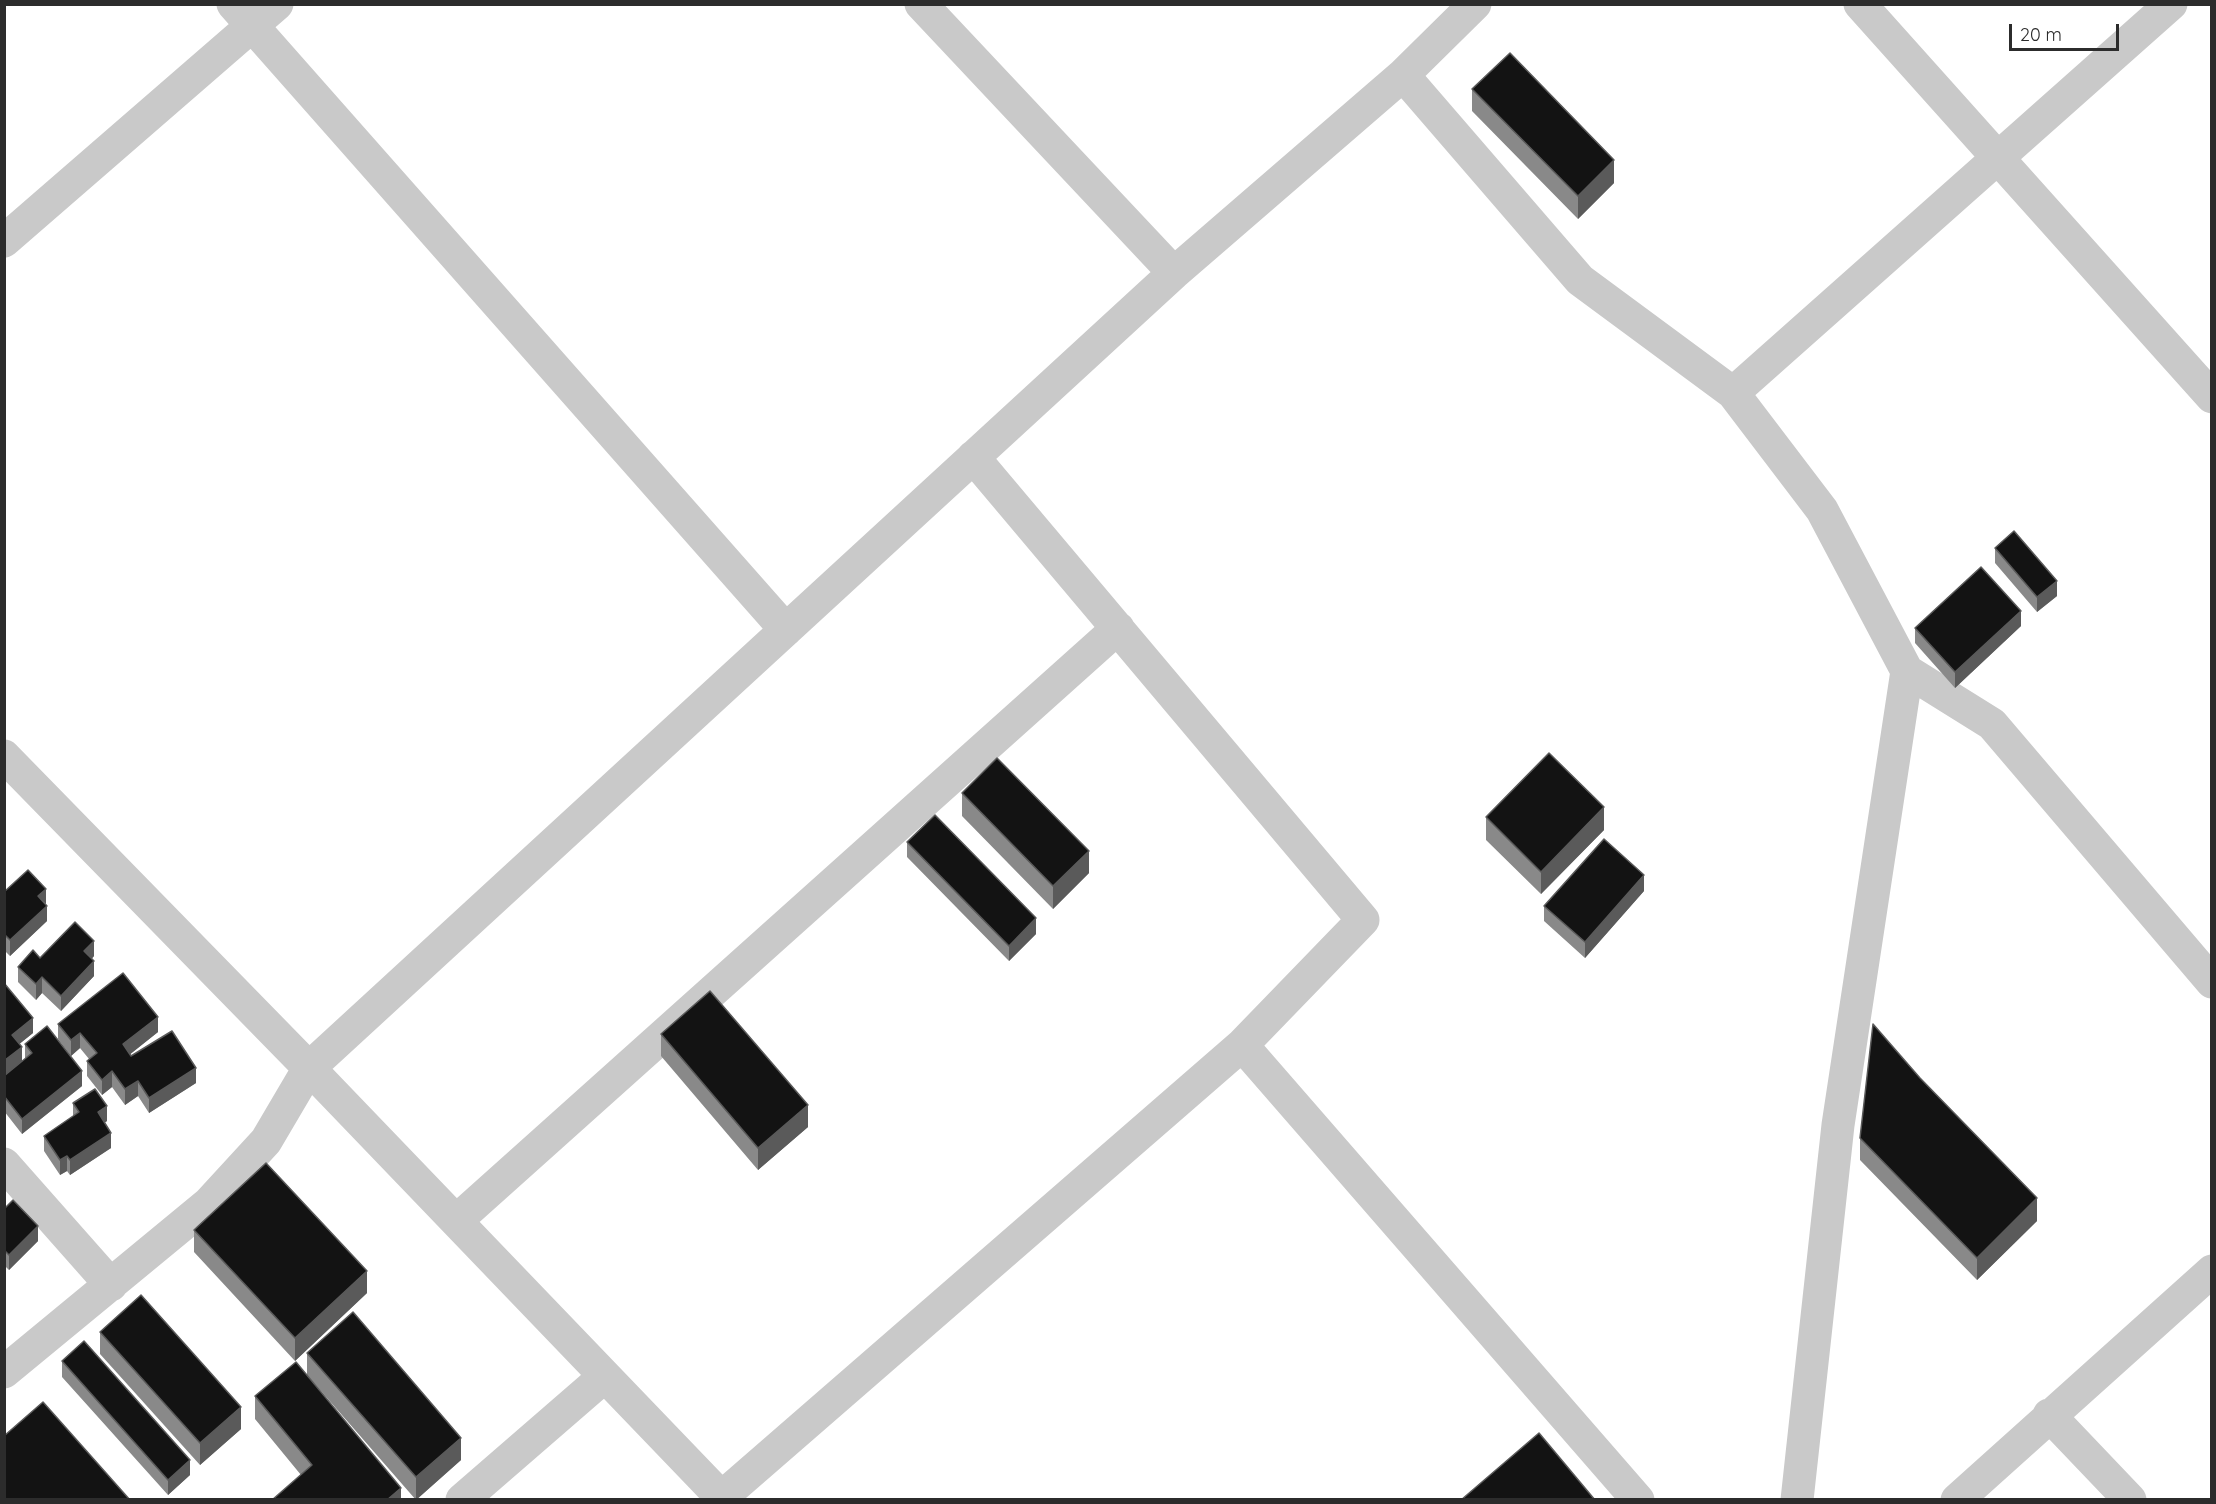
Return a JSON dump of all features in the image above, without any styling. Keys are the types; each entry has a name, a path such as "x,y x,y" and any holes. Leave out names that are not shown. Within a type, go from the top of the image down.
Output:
{"street":[{"path":"4,241 243,15 277,4"},
{"path":"921,4 1174,273"},
{"path":"4,1372 209,1203 266,1141 309,1068 1174,273 1403,75 1475,4"},
{"path":"1860,4 2211,397"},
{"path":"1733,393 2171,4"},
{"path":"243,15 786,630"},
{"path":"1403,75 1580,280 1733,393 1822,510 1907,671 1992,724 2211,982"},
{"path":"4,756 309,1068 723,1498 1242,1045 1363,920 973,457"},
{"path":"456,1221 1118,628"},
{"path":"1797,1500 1838,1125 1907,671"},
{"path":"1242,1045 1638,1500"},
{"path":"4,1164 111,1285"},
{"path":"1957,1500 2211,1271"},
{"path":"462,1500 606,1376"},
{"path":"2049,1415 2130,1500"}],"building":[{"path":"1510,53 1614,160 1578,196 1472,89"},
{"path":"2014,531 2057,581 2037,597 1995,548"},
{"path":"1981,567 2021,611 1955,672 1915,628"},
{"path":"1549,753 1604,807 1541,872 1486,817"},
{"path":"997,758 1089,851 1053,886 962,793"},
{"path":"935,815 1036,918 1009,946 907,842"},
{"path":"1604,839 1644,875 1585,942 1544,906"},
{"path":"28,870 46,889 38,896 47,906 10,940 4,934 4,892"},
{"path":"75,922 94,941 84,951 94,961 61,996 42,977 36,984 18,967 33,950 40,958"},
{"path":"123,973 158,1017 123,1044 131,1056 172,1031 196,1068 149,1098 138,1081 125,1089 112,1071 102,1080 87,1061 97,1053 80,1033 71,1040 58,1024"},
{"path":"4,983 33,1018 12,1035 22,1047 5,1060 4,1059"},
{"path":"710,991 808,1105 758,1148 661,1034"},
{"path":"1873,1024 1920,1078 2037,1198 1977,1258 1860,1138"},
{"path":"47,1026 82,1071 22,1119 4,1096 4,1076 32,1053 25,1044"},
{"path":"95,1089 107,1106 98,1112 111,1133 70,1160 67,1156 60,1160 44,1136 79,1112 73,1103"},
{"path":"266,1163 367,1271 295,1338 194,1230"},
{"path":"13,1200 38,1226 9,1255 4,1250 4,1209"},
{"path":"141,1295 241,1407 200,1443 100,1332"},
{"path":"353,1312 461,1438 416,1477 307,1353"},
{"path":"84,1341 190,1460 168,1480 62,1361"},
{"path":"296,1362 401,1488 387,1500 272,1500 312,1465 255,1396"},
{"path":"43,1402 130,1500 4,1500 4,1436"},
{"path":"1539,1433 1595,1500 1461,1500"}]}
